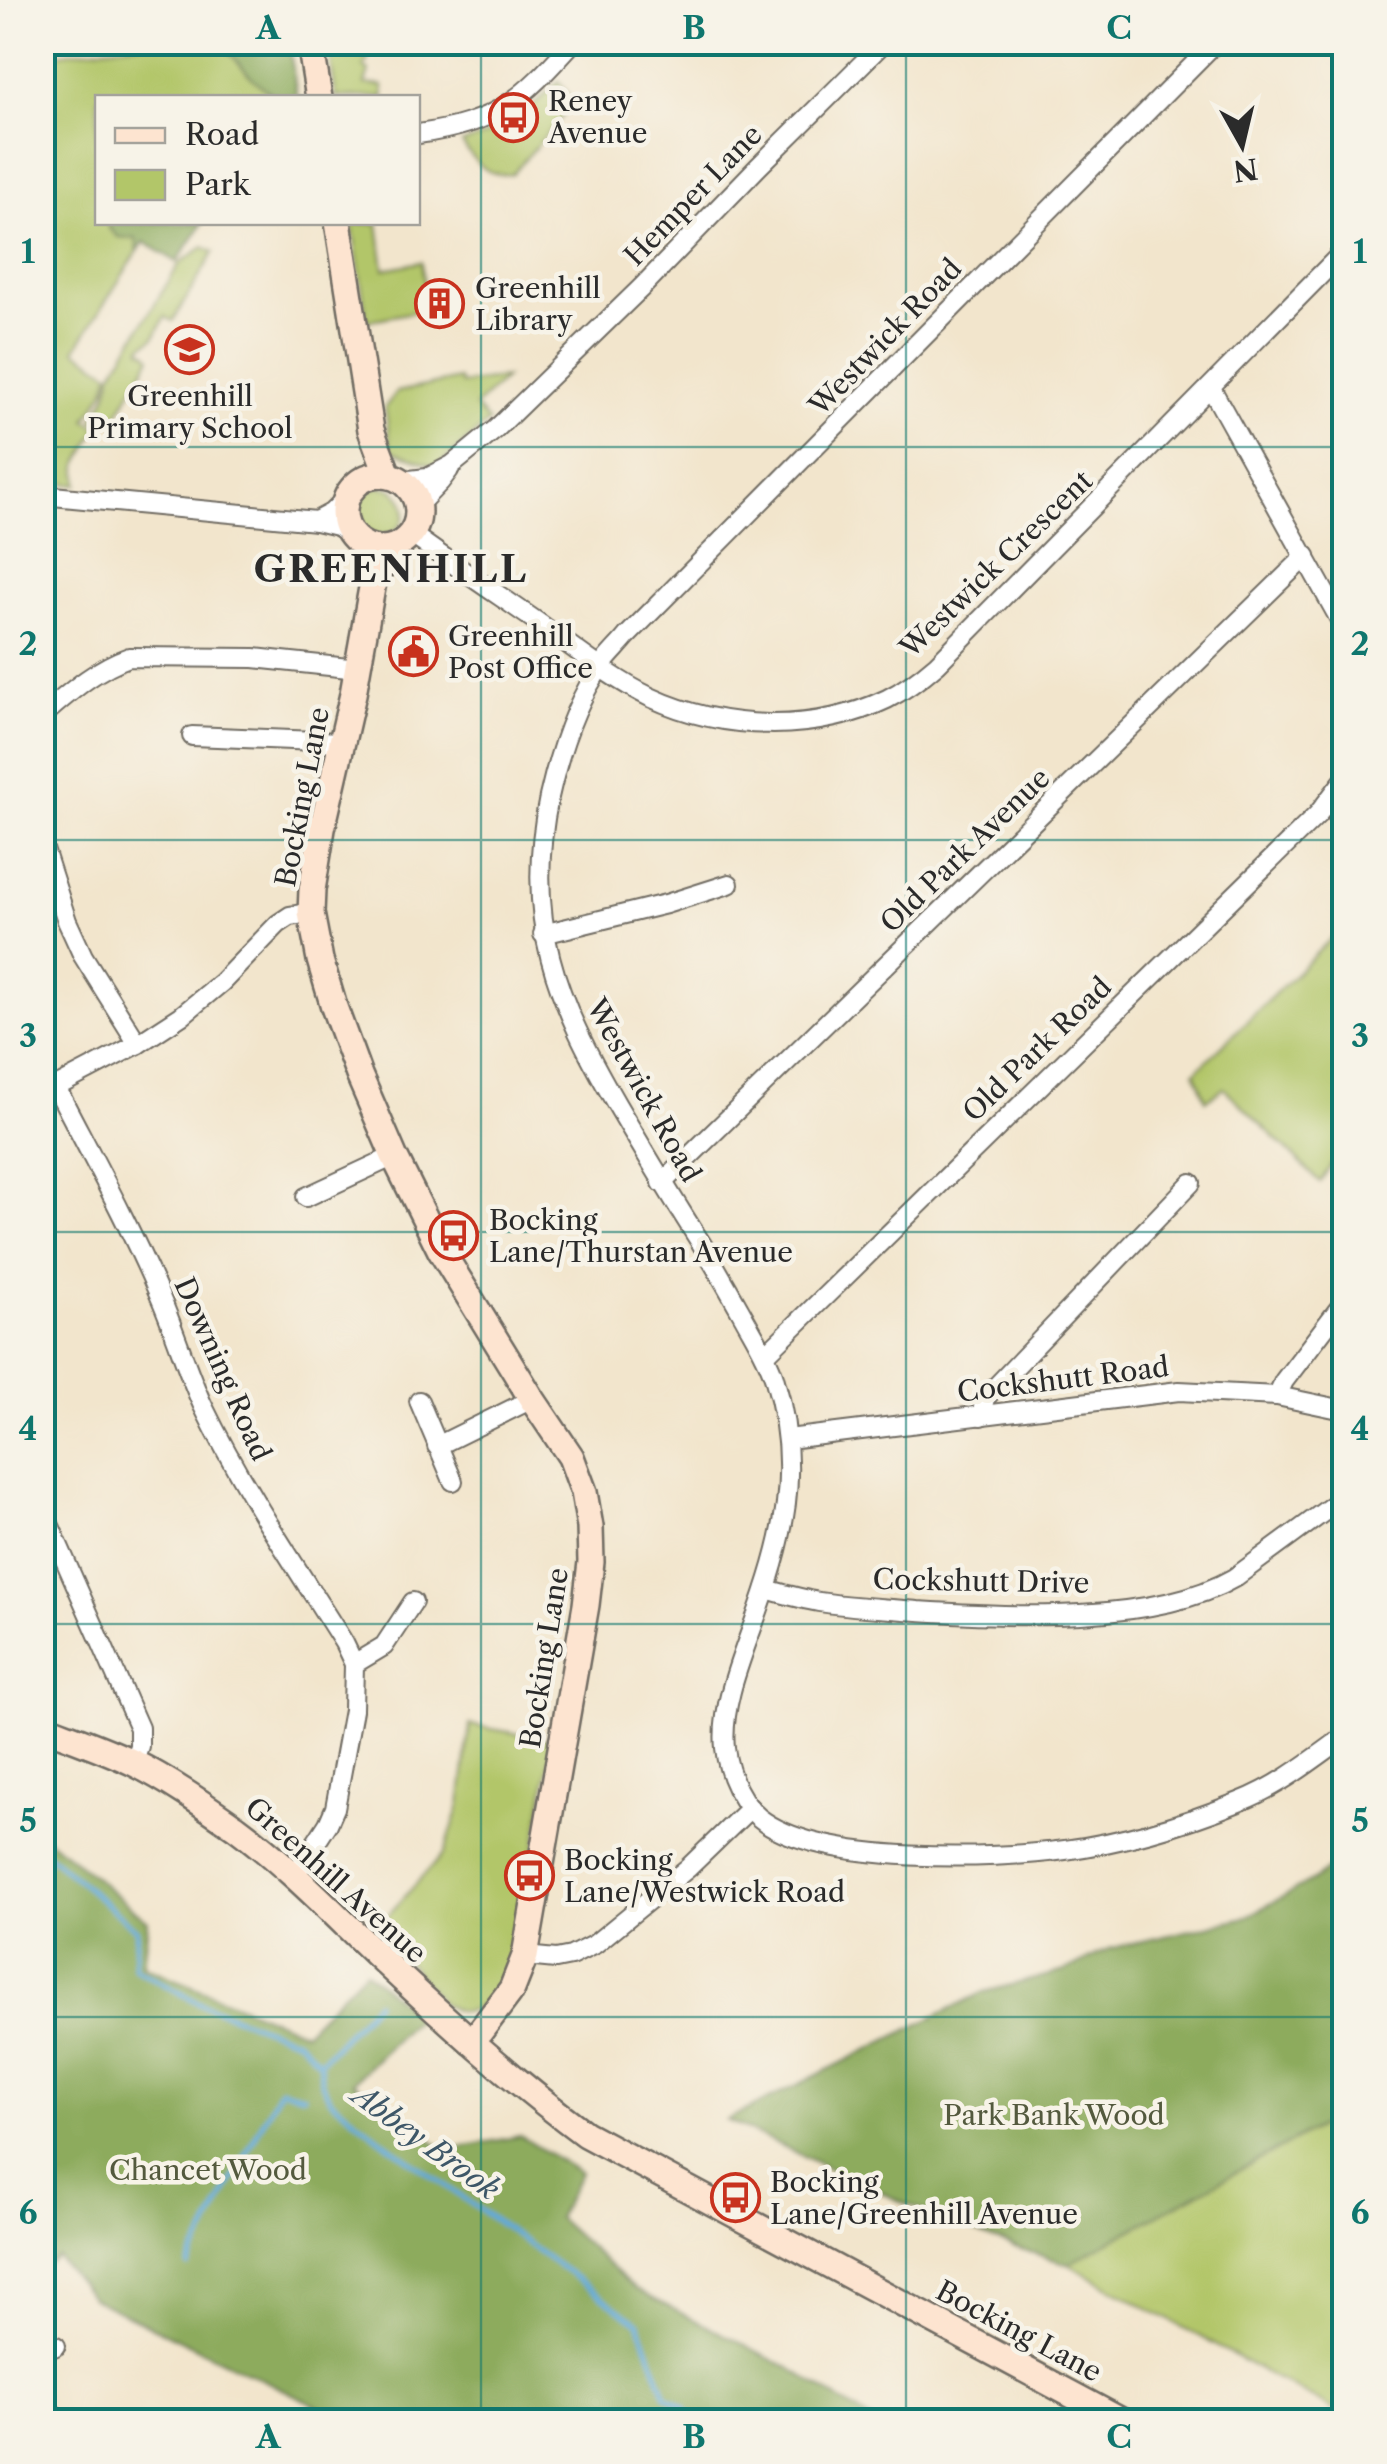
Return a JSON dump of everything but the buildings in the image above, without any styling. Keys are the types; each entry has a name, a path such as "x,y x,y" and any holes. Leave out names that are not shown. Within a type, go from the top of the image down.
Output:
{"street":[{"path":"310,42 319,95"},
{"path":"420,134 470,124 508,106 545,74 573,42"},
{"name":"Hemper Lane","path":"418,505 452,466 496,429 627,302 884,42"},
{"name":"Westwick Road","path":"750,1808 732,1775 726,1749 726,1722 779,1547 786,1512 788,1439 765,1355 596,1070 568,1015 553,973 543,934 540,881 544,819 553,780 579,707 600,667 627,636 1216,42"},
{"path":"338,225 372,430 395,478"},
{"name":"Westwick Crescent","path":"401,541 648,696 681,709 751,724 822,720 854,711 916,682 966,638 1344,251"},
{"path":"1211,388 1344,627"},
{"path":"356,538 344,516 366,465 372,430"},
{"name":"Hemper Lane","path":"395,478 426,478 452,466"},
{"path":"42,495 316,521 337,526 380,549 401,541 418,515 418,505 409,488 395,478 378,475 353,488 331,513 316,521"},
{"name":"Bocking Lane","path":"356,538 367,557 372,582 312,890 311,913 320,960 359,1075 394,1156 441,1251 571,1457 584,1492 590,1527 586,1605 524,1956 512,1989 472,2042 585,2134 1123,2422"},
{"name":"Bocking Lane","path":"372,582 401,541"},
{"name":"Old Park Avenue","path":"662,1183 1306,556"},
{"path":"42,716 94,673 129,657 254,658 358,669"},
{"path":"192,736 341,742"},
{"name":"Old Park Road","path":"765,1355 1318,814 1344,780"},
{"path":"42,843 83,956 138,1044"},
{"path":"543,934 729,884"},
{"path":"50,1089 138,1044 181,1016 222,982 278,924 290,916 311,913"},
{"name":"Downing Road","path":"50,1089 135,1240 180,1354 242,1481 354,1664"},
{"path":"306,1197 394,1156"},
{"path":"982,1416 985,1398 1190,1183"},
{"path":"1277,1396 1284,1381 1344,1302"},
{"name":"Cockshutt Road","path":"788,1439 1179,1392 1277,1396 1344,1410"},
{"path":"437,1446 532,1399"},
{"path":"419,1401 453,1481"},
{"name":"Cockshutt Drive","path":"766,1590 817,1602 954,1613 1030,1614 1150,1606 1217,1588 1344,1497"},
{"path":"42,1508 138,1728 139,1746 133,1763"},
{"path":"295,1875 335,1808 352,1710 354,1664 384,1646 413,1602"},
{"name":"Greenhill Avenue","path":"42,1726 133,1763 238,1829 295,1875 472,2042"},
{"path":"524,1956 556,1959 595,1944 688,1868 750,1808 782,1831 844,1848 982,1857 1066,1850 1139,1834 1242,1801 1271,1788 1344,1737"},
{"path":"42,2405 62,2422"}],"green space":[{"path":"138,43 221,43 268,90 266,95 95,95 95,225 110,225 109,229 136,239 138,251 75,350 110,373 104,392 86,420 98,428 78,465 78,485 43,481 42,56"},
{"path":"221,43 289,43 297,95 273,95"},
{"path":"328,43 353,43 355,52 359,50 368,59 364,67 369,71 365,84 383,86 384,95 336,95"},
{"path":"559,81 571,98 570,108 512,174 496,174 477,162 462,143 522,116"},
{"path":"202,225 177,262 144,242 138,251 136,239 118,237 109,228"},
{"path":"352,225 378,225 384,269 421,262 428,309 367,321"},
{"path":"204,247 214,252 173,321 165,317 154,338 142,346 151,357 112,424 93,420 106,397 112,374 180,263"},
{"path":"505,378 475,407 489,422 436,467 391,450 385,407 397,392 459,379 461,384"},
{"path":"381,487 398,494 405,511 398,528 381,535 364,528 357,511 364,494"},
{"path":"1344,926 1344,1146 1320,1182 1224,1088 1206,1100 1195,1072"},
{"path":"470,1725 553,1740 517,1951 486,2001 477,2008 456,2011 442,2003 378,1926 444,1853 460,1805"},
{"name":"Chancet Wood","path":"43,1835 148,1921 143,1966 304,2032 365,1970 418,2017 353,2082 445,2150 520,2136 580,2173 557,2218 636,2290 790,2368 872,2421 349,2421 92,2298 57,2257 43,2266"},
{"name":"Park Bank Wood","path":"1344,1858 1344,2113 1068,2264 937,2217 727,2120 984,1992 1065,1971 1109,1949 1246,1917"},
{"path":"1344,2113 1344,2416 1068,2264"}],"waterway":[{"name":"Abbey Brook","path":"42,1850 137,1930 134,1968 201,2004 297,2040 320,2062 321,2082 331,2100 639,2323 666,2396 684,2407 694,2422"},
{"path":"320,2062 376,2002"},
{"path":"188,2266 280,2089 304,2095"}],"place":[{"name":"Reney Avenue","path":"513,117"},
{"name":"Greenhill Library","path":"440,304"},
{"name":"Greenhill Primary School","path":"190,349"},
{"name":"Greenhill Post Office","path":"413,652"},
{"name":"Bocking Lane/Thurstan Avenue","path":"454,1236"},
{"name":"Bocking Lane/Westwick Road","path":"529,1876"},
{"name":"Bocking Lane/Greenhill Avenue","path":"735,2198"}],"district":[{"name":"GREENHILL","path":"391,568"}]}
